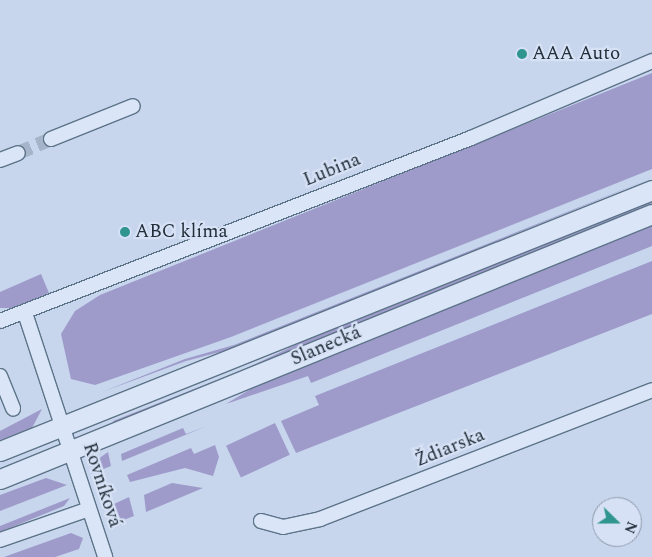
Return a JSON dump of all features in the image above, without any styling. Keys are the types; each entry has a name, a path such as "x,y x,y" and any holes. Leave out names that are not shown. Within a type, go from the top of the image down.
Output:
{"main road":[{"name":"Slanecká","path":"0,450 652,190"},
{"name":"Slanecká","path":"0,479 652,214"}],"street":[{"name":"Lubina","path":"0,321 25,313 471,138 652,61"},
{"path":"52,140 133,106"},
{"path":"0,160 18,153"},
{"path":"25,313 64,425"},
{"path":"0,376 13,409"},
{"name":"Ždiarska","path":"261,521 283,527 320,518 652,390"},
{"name":"Rovníková","path":"64,425 105,557"},
{"path":"0,540 90,508"}],"shaded area":[{"path":"652,73 652,169 231,337 95,385 71,379 61,334 75,311 100,295"},
{"path":"652,178 235,348 186,361 102,392 185,359 234,345"},
{"path":"652,199 652,205 115,425 113,421 245,369 339,324"},
{"path":"652,223 652,246 311,383 308,376 226,404 259,384 350,344"},
{"path":"652,261 652,314 296,453 281,421 319,405 315,396"},
{"path":"41,274 49,293 14,308 0,308 0,292"},
{"path":"42,409 32,428 0,440 0,431"},
{"path":"275,423 290,455 241,478 226,446"},
{"path":"207,426 122,461 121,454 183,428 186,434"},
{"path":"215,445 219,457 213,476 185,468 130,482 127,475 191,448 194,454"},
{"path":"108,452 111,466 91,474 94,462"},
{"path":"46,478 67,485 0,511 0,495"},
{"path":"172,483 203,488 146,512 144,495"},
{"path":"129,497 134,516 121,521 114,504"},
{"path":"70,498 64,506 0,532 0,526"},
{"path":"71,533 83,538 79,549 55,557 4,557"}],"tunnel":[{"path":"18,153 51,139"}],"place":[{"name":"AAA Auto","path":"522,54"},
{"name":"ABC klíma","path":"125,232"}]}
